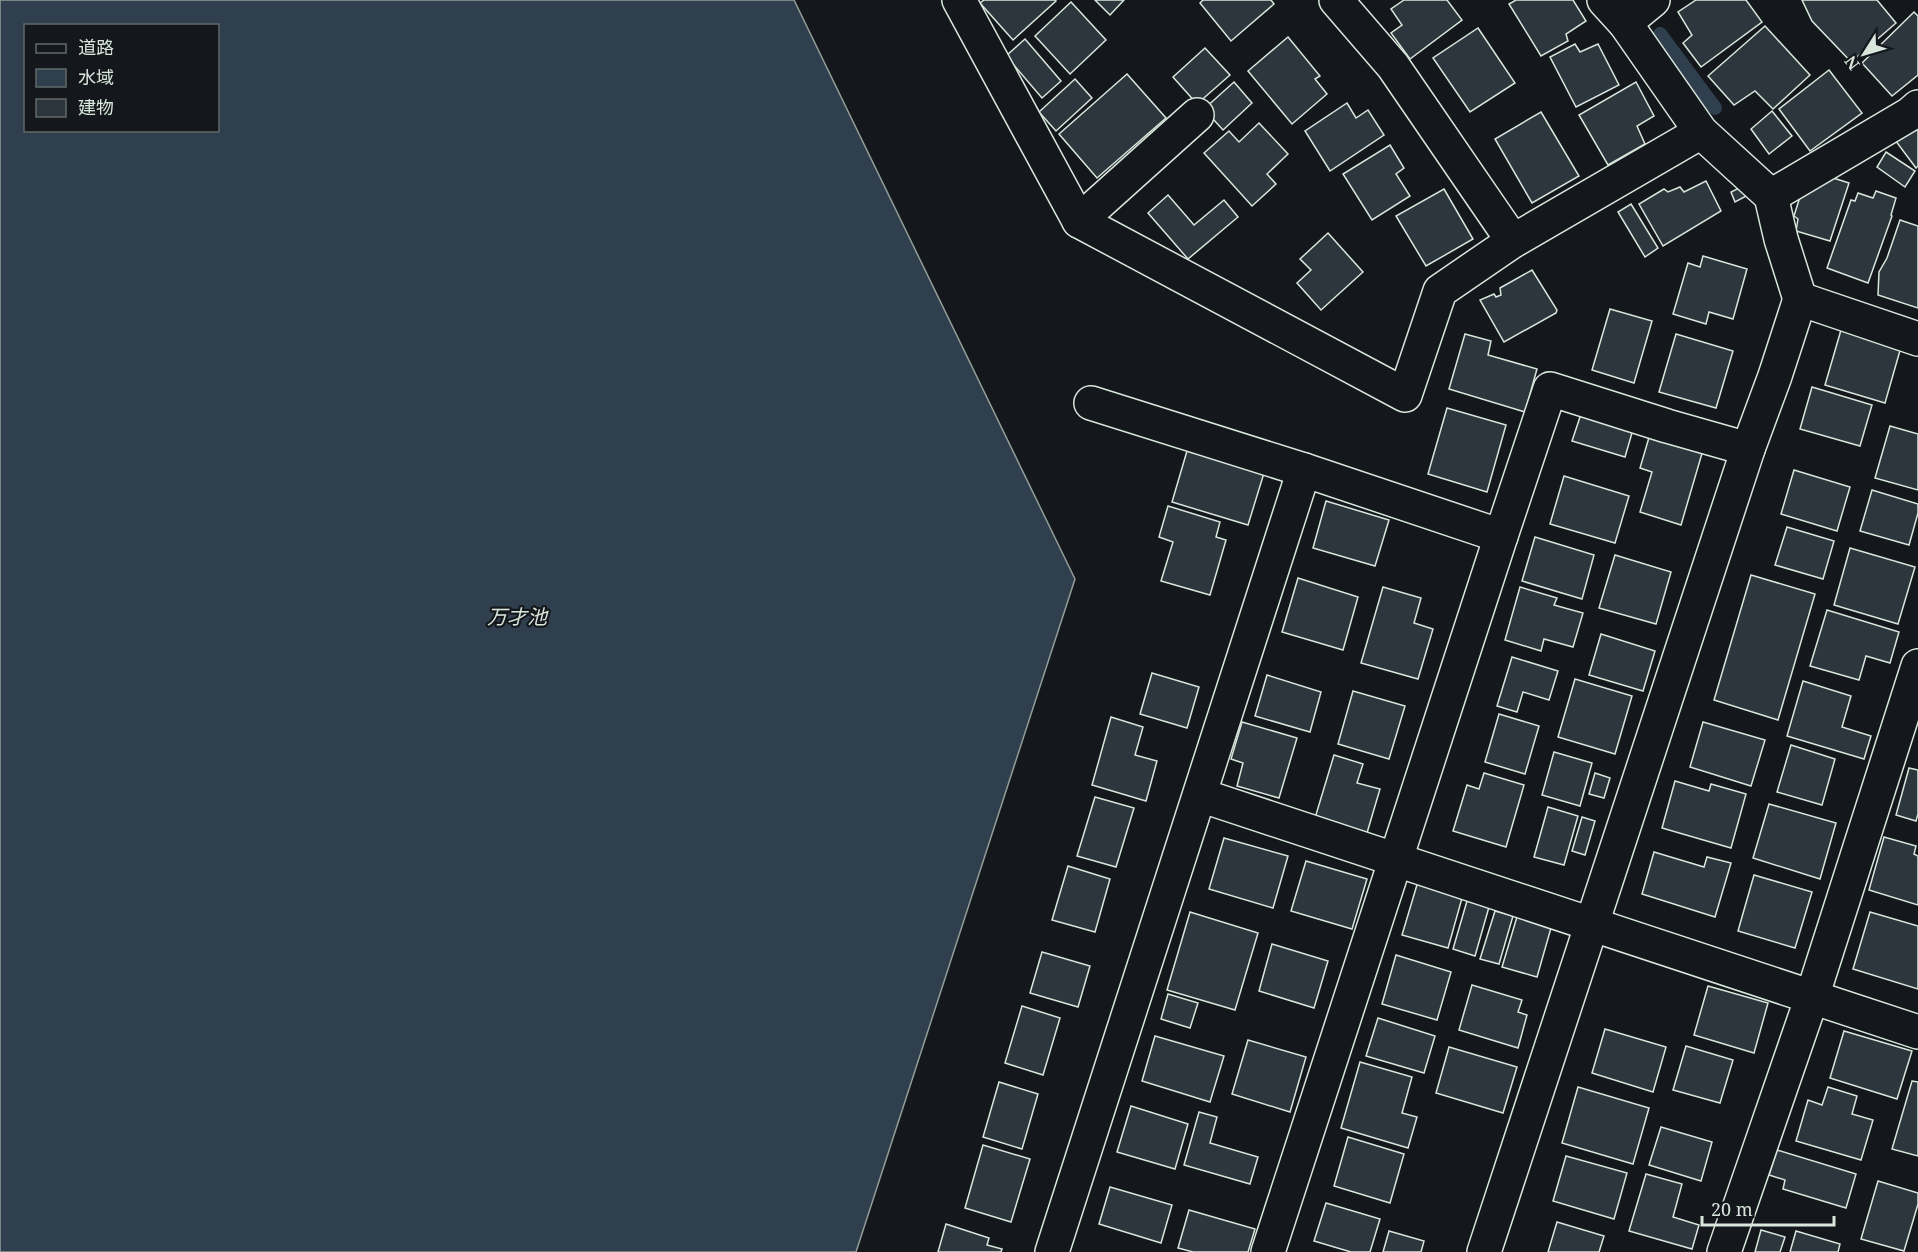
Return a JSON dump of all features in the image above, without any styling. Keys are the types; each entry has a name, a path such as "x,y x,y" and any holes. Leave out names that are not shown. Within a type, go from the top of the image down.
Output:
{"street":[{"path":"959,0 1079,221 1405,395 1440,291 1513,240 1701,132"},
{"path":"1336,0 1393,66 1513,240"},
{"path":"1484,1252 1748,449 1800,299 1781,239 1771,196 1701,132 1615,12 1653,0"},
{"path":"1771,196 1910,114 1918,107"},
{"path":"1079,221 1197,115"},
{"path":"1800,299 1918,339"},
{"path":"1268,1252 1550,389 1748,449"},
{"path":"1091,403 1304,470 1501,536"},
{"path":"1052,1252 1304,470"},
{"path":"1724,1252 1812,997 1918,666"},
{"path":"1200,795 1918,1032"}],"water":[{"name":"万才池","path":"0,0 794,0 1075,579 856,1252 0,1252"}],"building":[{"path":"984,0 1056,1 1013,40 980,3"},
{"path":"1095,0 1124,0 1110,15"},
{"path":"1203,0 1271,0 1274,4 1231,41 1200,3"},
{"path":"1404,0 1447,0 1462,20 1410,59 1391,33 1402,25 1391,9"},
{"path":"1516,0 1573,0 1586,21 1566,34 1568,41 1541,56 1509,4"},
{"path":"1696,0 1746,0 1762,22 1701,67 1683,43 1692,35 1678,12"},
{"path":"1802,0 1877,0 1896,23 1857,57 1860,64 1856,67 1812,21"},
{"path":"1071,2 1106,40 1070,74 1035,36"},
{"path":"1914,12 1918,16 1918,75 1892,96 1862,63"},
{"path":"1765,26 1810,75 1773,109 1755,91 1734,105 1708,76"},
{"path":"1478,28 1515,83 1470,112 1433,58"},
{"path":"1288,37 1320,76 1315,79 1327,94 1292,124 1248,71"},
{"path":"1025,39 1061,81 1042,98 1006,56"},
{"path":"1575,44 1580,52 1598,44 1619,85 1576,107 1550,57"},
{"path":"1205,48 1230,75 1197,104 1173,77"},
{"path":"1829,70 1862,113 1810,151 1779,109"},
{"path":"1127,74 1166,118 1097,178 1059,134"},
{"path":"1075,79 1092,98 1056,131 1039,112"},
{"path":"1234,82 1252,103 1223,130 1204,109"},
{"path":"1636,82 1654,116 1637,126 1645,144 1608,165 1579,115"},
{"path":"1347,103 1356,118 1368,110 1384,135 1330,171 1305,131"},
{"path":"1772,111 1792,136 1769,154 1751,129"},
{"path":"1541,112 1579,176 1532,203 1495,139"},
{"path":"1259,123 1288,154 1267,174 1276,184 1252,206 1204,153 1229,131 1239,142"},
{"path":"1918,123 1918,166 1916,168 1895,140"},
{"path":"1390,145 1404,168 1396,174 1410,196 1372,220 1343,174"},
{"path":"1886,152 1915,171 1905,187 1877,167"},
{"path":"1827,176 1849,183 1830,241 1796,231 1798,219 1794,216 1803,187"},
{"path":"1706,181 1721,211 1663,246 1639,204 1664,189 1668,192 1680,187 1684,192"},
{"path":"1747,184 1752,193 1735,202 1731,192"},
{"path":"1444,189 1473,239 1426,266 1396,216"},
{"path":"1876,191 1896,198 1892,216 1868,283 1827,268 1851,200 1855,201 1858,193 1873,198"},
{"path":"1168,195 1194,225 1224,200 1238,217 1188,259 1148,213"},
{"path":"1631,204 1658,248 1645,257 1618,212"},
{"path":"1900,220 1918,226 1918,308 1878,295 1879,272 1887,258"},
{"path":"1328,233 1363,272 1321,310 1297,283 1311,270 1300,259"},
{"path":"1703,256 1747,269 1733,319 1709,312 1706,324 1673,314 1688,263 1700,267"},
{"path":"1532,270 1557,310 1556,313 1504,342 1480,300 1494,294 1496,297 1501,295 1500,288"},
{"path":"1610,309 1652,321 1634,383 1592,370"},
{"path":"1841,330 1901,347 1885,403 1825,385"},
{"path":"1465,334 1491,341 1488,355 1537,369 1525,412 1449,389"},
{"path":"1676,334 1733,351 1716,408 1659,392"},
{"path":"1812,387 1872,405 1860,446 1800,429"},
{"path":"1447,408 1506,425 1487,492 1428,474"},
{"path":"1582,411 1634,426 1625,457 1572,441"},
{"path":"1890,426 1918,434 1918,490 1875,478"},
{"path":"1650,434 1703,450 1681,525 1640,512 1652,472 1640,468"},
{"path":"1187,451 1264,473 1248,525 1172,502"},
{"path":"1794,470 1850,487 1837,531 1781,514"},
{"path":"1564,476 1629,496 1615,543 1550,524"},
{"path":"1872,490 1918,504 1918,513 1909,545 1860,531"},
{"path":"1326,501 1389,520 1375,566 1313,548"},
{"path":"1168,506 1220,522 1216,537 1226,540 1210,595 1161,581 1173,542 1159,537"},
{"path":"1787,527 1834,541 1823,579 1775,565"},
{"path":"1535,537 1594,555 1582,599 1522,581"},
{"path":"1850,548 1915,567 1898,624 1834,605"},
{"path":"1615,555 1671,572 1656,624 1599,608"},
{"path":"1751,575 1815,594 1778,720 1714,700"},
{"path":"1298,578 1358,597 1343,650 1282,632"},
{"path":"1383,587 1421,598 1414,623 1433,629 1418,679 1361,663"},
{"path":"1520,587 1557,598 1554,605 1583,613 1573,647 1544,639 1541,651 1505,640"},
{"path":"1827,610 1899,632 1890,663 1866,656 1859,680 1810,666"},
{"path":"1601,634 1655,651 1643,691 1589,675"},
{"path":"1512,657 1558,671 1549,700 1523,692 1517,712 1497,706"},
{"path":"1152,673 1199,687 1187,728 1140,714"},
{"path":"1267,675 1321,692 1310,732 1255,716"},
{"path":"1575,679 1632,696 1615,754 1558,737"},
{"path":"1803,681 1851,696 1842,727 1871,736 1864,759 1787,736"},
{"path":"1353,691 1405,706 1389,759 1338,744"},
{"path":"1499,714 1539,726 1525,774 1485,762"},
{"path":"1111,717 1143,727 1135,755 1157,761 1146,801 1092,785"},
{"path":"1242,722 1297,738 1279,798 1237,786 1243,763 1231,759"},
{"path":"1703,722 1765,740 1751,786 1690,767"},
{"path":"1791,745 1835,759 1822,805 1777,792"},
{"path":"1554,752 1592,763 1580,806 1542,795"},
{"path":"1334,755 1363,764 1357,783 1380,789 1367,833 1315,818"},
{"path":"1909,768 1918,770 1916,821 1896,815"},
{"path":"1484,773 1524,785 1506,847 1453,831 1467,785 1479,789"},
{"path":"1595,773 1610,778 1604,798 1589,794"},
{"path":"1675,781 1709,791 1711,784 1746,794 1731,848 1662,828"},
{"path":"1095,797 1134,808 1116,867 1077,856"},
{"path":"1769,804 1836,823 1820,879 1753,858"},
{"path":"1548,807 1578,816 1564,865 1534,857"},
{"path":"1582,817 1595,821 1585,855 1572,851"},
{"path":"1884,837 1916,846 1914,854 1918,856 1918,905 1869,890"},
{"path":"1224,838 1288,856 1273,908 1209,889"},
{"path":"1654,852 1704,867 1707,857 1731,863 1715,917 1642,894"},
{"path":"1306,861 1367,879 1352,929 1291,911"},
{"path":"1068,866 1110,879 1095,932 1052,920"},
{"path":"1754,875 1812,892 1795,948 1738,931"},
{"path":"1419,878 1464,891 1448,948 1402,935"},
{"path":"1467,901 1489,907 1475,956 1453,949"},
{"path":"1519,910 1553,921 1537,977 1502,967"},
{"path":"1495,911 1513,916 1499,964 1480,959"},
{"path":"1190,912 1258,933 1235,1010 1167,990"},
{"path":"1870,912 1918,926 1918,989 1853,969"},
{"path":"1272,944 1328,961 1314,1008 1259,991"},
{"path":"1042,952 1090,966 1078,1007 1030,993"},
{"path":"1396,955 1451,972 1437,1020 1382,1004"},
{"path":"1472,985 1522,1000 1518,1012 1527,1015 1518,1048 1459,1030"},
{"path":"1708,986 1768,1003 1754,1053 1694,1035"},
{"path":"1168,994 1198,1003 1190,1028 1161,1019"},
{"path":"1022,1006 1060,1018 1043,1075 1005,1063"},
{"path":"1378,1018 1435,1036 1424,1073 1366,1056"},
{"path":"1605,1029 1666,1047 1653,1092 1592,1073"},
{"path":"1844,1031 1912,1051 1897,1099 1830,1078"},
{"path":"1155,1036 1224,1056 1210,1102 1142,1081"},
{"path":"1248,1040 1306,1057 1290,1112 1232,1094"},
{"path":"1686,1046 1733,1060 1720,1103 1673,1090"},
{"path":"1449,1047 1517,1067 1503,1113 1436,1093"},
{"path":"1360,1062 1412,1077 1402,1113 1417,1117 1408,1148 1341,1128"},
{"path":"1912,1081 1918,1082 1918,1156 1892,1149"},
{"path":"999,1082 1038,1094 1022,1149 983,1137"},
{"path":"1578,1087 1649,1108 1633,1164 1562,1143"},
{"path":"1828,1087 1857,1096 1852,1114 1873,1120 1861,1160 1796,1141 1808,1100 1822,1105"},
{"path":"1131,1106 1188,1124 1175,1169 1117,1152"},
{"path":"1199,1112 1217,1117 1210,1143 1258,1157 1250,1184 1184,1165"},
{"path":"1661,1127 1712,1142 1701,1181 1649,1165"},
{"path":"1348,1137 1404,1154 1390,1203 1334,1186"},
{"path":"983,1145 1030,1159 1011,1222 965,1208"},
{"path":"1777,1150 1856,1174 1846,1208 1783,1189 1785,1180 1769,1175"},
{"path":"1566,1156 1627,1173 1614,1219 1553,1201"},
{"path":"1646,1174 1682,1184 1673,1217 1699,1225 1692,1249 1629,1231"},
{"path":"1878,1181 1918,1193 1918,1204 1904,1251 1861,1239"},
{"path":"1110,1187 1172,1205 1161,1243 1099,1224"},
{"path":"1326,1203 1380,1219 1370,1252 1351,1252 1314,1241"},
{"path":"1189,1210 1255,1229 1248,1252 1193,1252 1178,1248"},
{"path":"1557,1222 1604,1236 1599,1252 1548,1252"},
{"path":"946,1224 989,1238 987,1245 1002,1249 1001,1252 938,1252"},
{"path":"1761,1230 1785,1237 1780,1252 1755,1252"},
{"path":"1389,1231 1424,1241 1421,1252 1383,1252"},
{"path":"1796,1231 1840,1244 1838,1252 1790,1252"}],"waterway":[{"path":"1660,34 1715,108"}]}
